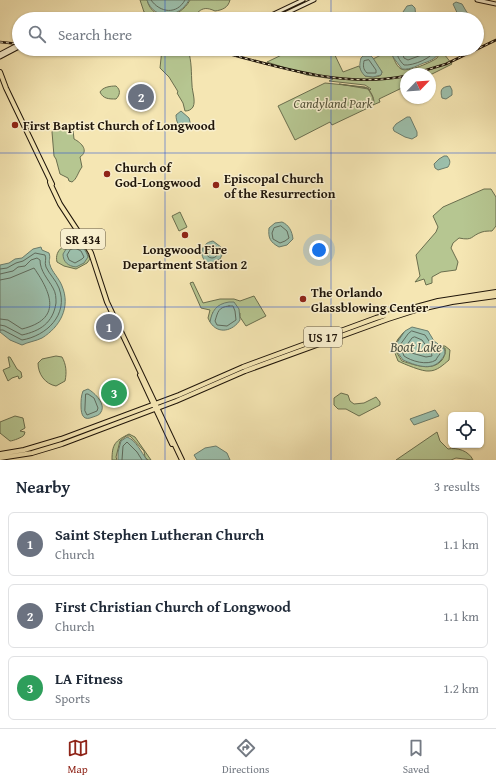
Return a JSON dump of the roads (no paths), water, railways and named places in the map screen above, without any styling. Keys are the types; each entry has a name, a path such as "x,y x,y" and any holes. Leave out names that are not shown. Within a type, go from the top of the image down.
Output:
{"main road":[{"path":"278,12 303,0"},
{"path":"289,12 314,0"},
{"path":"476,0 496,4"},
{"path":"0,54 12,48"},
{"path":"0,57 12,51"},
{"name":"SR 434","path":"0,72 62,208 88,248 105,297 142,381 156,406 181,459"},
{"name":"SR 434","path":"0,78 6,87"},
{"name":"US 17","path":"0,456 12,457 37,447 61,442 254,368 268,360 416,310 435,306 438,303 465,295 496,292"},
{"path":"472,299 475,296 486,293"},
{"name":"US 17","path":"0,456 8,453 24,452 84,435 110,421 192,395 202,385 270,360 281,353 365,322 428,303 496,296"},
{"path":"416,310 428,303"},
{"path":"350,332 365,322"},
{"path":"325,341 338,334 340,331"}],"water":[{"path":"147,0 189,0 180,11 177,12 157,12 150,7"},
{"path":"456,2 462,4 467,12 457,12 453,4"},
{"path":"412,5 415,8 415,12 403,12 407,6"},
{"path":"363,56 371,56 373,58 382,72 381,75 373,77 365,76 360,68 361,58"},
{"path":"393,56 437,56 432,60 412,68 401,68"},
{"path":"450,86 452,95 446,99 442,98 442,89"},
{"path":"181,111 189,118 191,126 185,131 177,122 176,115"},
{"path":"407,117 410,117 417,132 417,136 412,139 394,131 393,128 396,124"},
{"path":"444,156 447,156 449,159 449,165 448,167 438,170 435,168 434,164"},
{"path":"282,222 290,229 293,239 287,245 279,247 270,239 269,228 275,223"},
{"path":"213,241 221,247 222,255 220,259 209,264 203,258 202,251 205,245"},
{"path":"74,244 83,248 88,257 84,263 76,267 66,263 63,257 63,254 68,246"},
{"path":"41,247 42,250 49,253 49,263 62,286 65,301 64,309 59,322 54,328 42,338 22,345 10,340 0,332 0,265 22,258 33,249"},
{"path":"229,302 234,302 239,309 240,320 230,329 217,329 210,322 212,315 218,306"},
{"name":"Boat Lake","path":"412,327 428,331 440,348 444,348 444,355 437,364 428,367 418,365 403,360 398,353 396,344 405,331"},
{"path":"88,389 99,399 102,409 99,415 85,418 82,415 81,410 81,397 83,391"},
{"path":"435,410 439,416 414,425 410,419"},
{"path":"127,437 136,443 147,460 118,460 118,452 121,441"},
{"path":"216,446 227,453 230,460 197,460 194,455 205,448"}],"railway":[{"path":"484,46 496,40"},
{"path":"0,42 12,43"},
{"path":"237,56 282,68 331,77 356,80 400,77"},
{"path":"433,68 446,64 463,56"}],"place":[{"name":"First Christian Church of Longwood","path":"141,97"},
{"name":"First Baptist Church of Longwood","path":"15,125"},
{"name":"Church of God-Longwood","path":"107,174"},
{"name":"Episcopal Church of the Resurrection","path":"216,185"},
{"name":"Longwood Fire Department Station 2","path":"185,235"},
{"name":"The Orlando Glassblowing Center","path":"303,299"},
{"name":"Saint Stephen Lutheran Church","path":"109,327"},
{"name":"LA Fitness","path":"114,393"}],"park label":[{"name":"Candyland Park","path":"333,103"}]}
